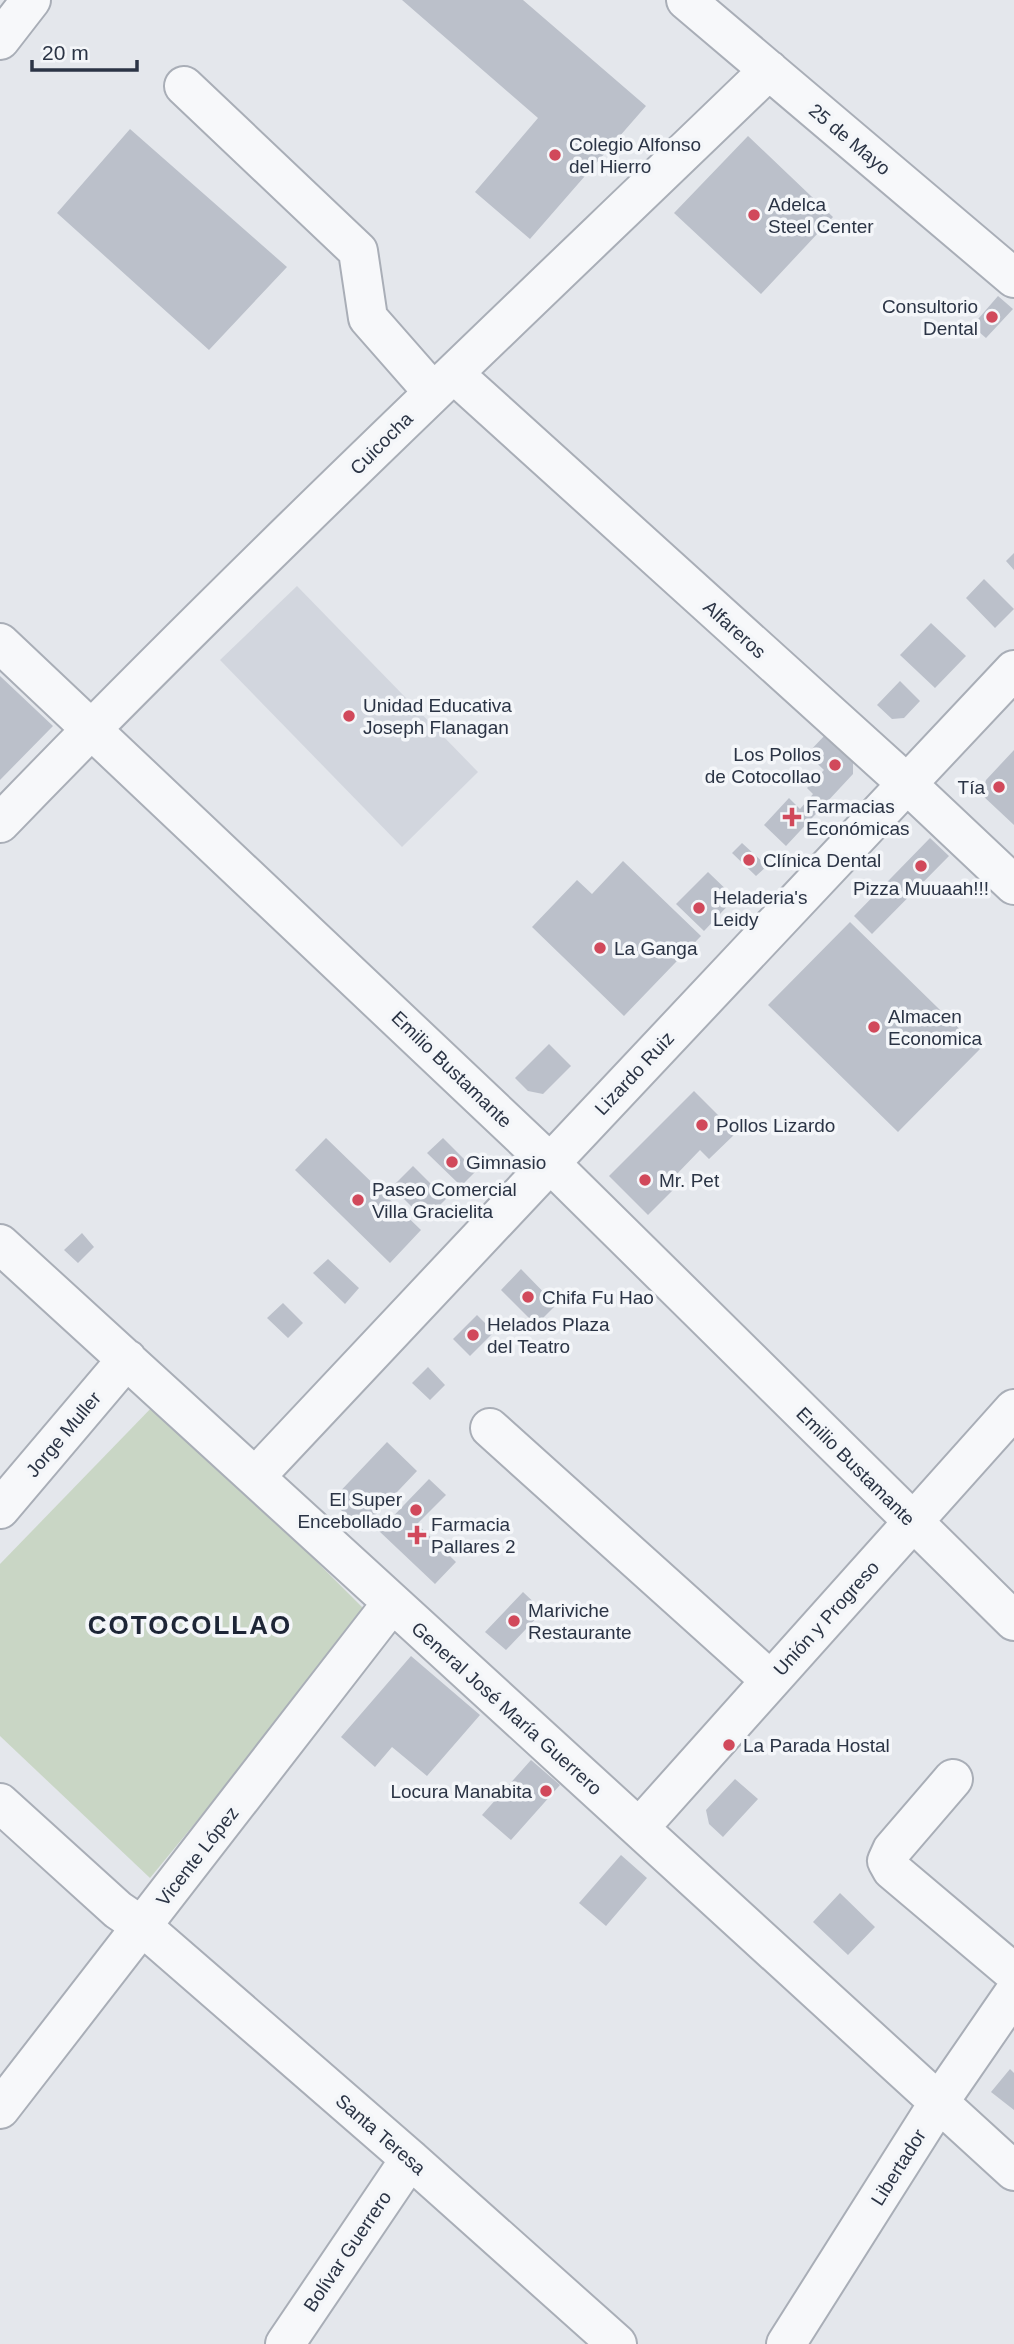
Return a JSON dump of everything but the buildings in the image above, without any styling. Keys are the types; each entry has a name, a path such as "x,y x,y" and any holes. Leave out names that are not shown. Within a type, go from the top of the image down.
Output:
{"street":[{"path":"0,40 31,0"},
{"name":"25 de Mayo","path":"686,0 1014,278"},
{"name":"Cuicocha","path":"0,823 92,728 444,383 769,70"},
{"name":"Alfareros","path":"184,86 358,251 368,318 906,783 1014,885"},
{"name":"Emilio Bustamante","path":"0,643 550,1163 1014,1622"},
{"name":"Lizardo Ruiz","path":"255,1477 1014,670"},
{"name":"General José María Guerrero","path":"0,1244 1014,2171"},
{"name":"Jorge Muller","path":"0,1509 127,1359"},
{"name":"Unión y Progreso","path":"639,1828 1014,1409"},
{"path":"491,1427 771,1679"},
{"name":"Vicente López","path":"0,2109 392,1603"},
{"path":"953,1779 892,1850 887,1861 892,1871 1014,1973"},
{"name":"Santa Teresa","path":"0,1803 118,1910 143,1927 410,2159 617,2344"},
{"name":"Libertador","path":"786,2344 939,2102 1014,1993"},
{"name":"Bolívar Guerrero","path":"285,2344 410,2159"}],"shaded area":[{"name":"Unidad Educativa Joseph Flanagan","path":"297,586 478,772 402,847 220,660"}],"green space":[{"path":"157,1402 368,1613 150,1878 0,1736 0,1564"}],"place":[{"name":"Colegio Alfonso del Hierro","path":"555,155"},
{"name":"Adelca Steel Center","path":"754,215"},
{"name":"Consultorio Dental","path":"992,317"},
{"name":"Unidad Educativa Joseph Flanagan","path":"349,716"},
{"name":"Los Pollos de Cotocollao","path":"835,765"},
{"name":"Tía","path":"999,787"},
{"name":"Farmacias Económicas","path":"792,817"},
{"name":"Clínica Dental","path":"749,860"},
{"name":"Pizza Muuaah!!!","path":"921,866"},
{"name":"Heladeria's Leidy","path":"699,908"},
{"name":"La Ganga","path":"600,948"},
{"name":"Almacen Economica","path":"874,1027"},
{"name":"Pollos Lizardo","path":"702,1125"},
{"name":"Gimnasio","path":"452,1162"},
{"name":"Mr. Pet","path":"645,1180"},
{"name":"Paseo Comercial Villa Gracielita","path":"358,1200"},
{"name":"Chifa Fu Hao","path":"528,1297"},
{"name":"Helados Plaza del Teatro","path":"473,1335"},
{"name":"El Super Encebollado","path":"416,1510"},
{"name":"Farmacia Pallares 2","path":"417,1535"},
{"name":"Mariviche Restaurante","path":"514,1621"},
{"name":"La Parada Hostal","path":"729,1745"},
{"name":"Locura Manabita","path":"546,1791"}],"district":[{"name":"COTOCOLLAO","path":"190,1625"}]}
